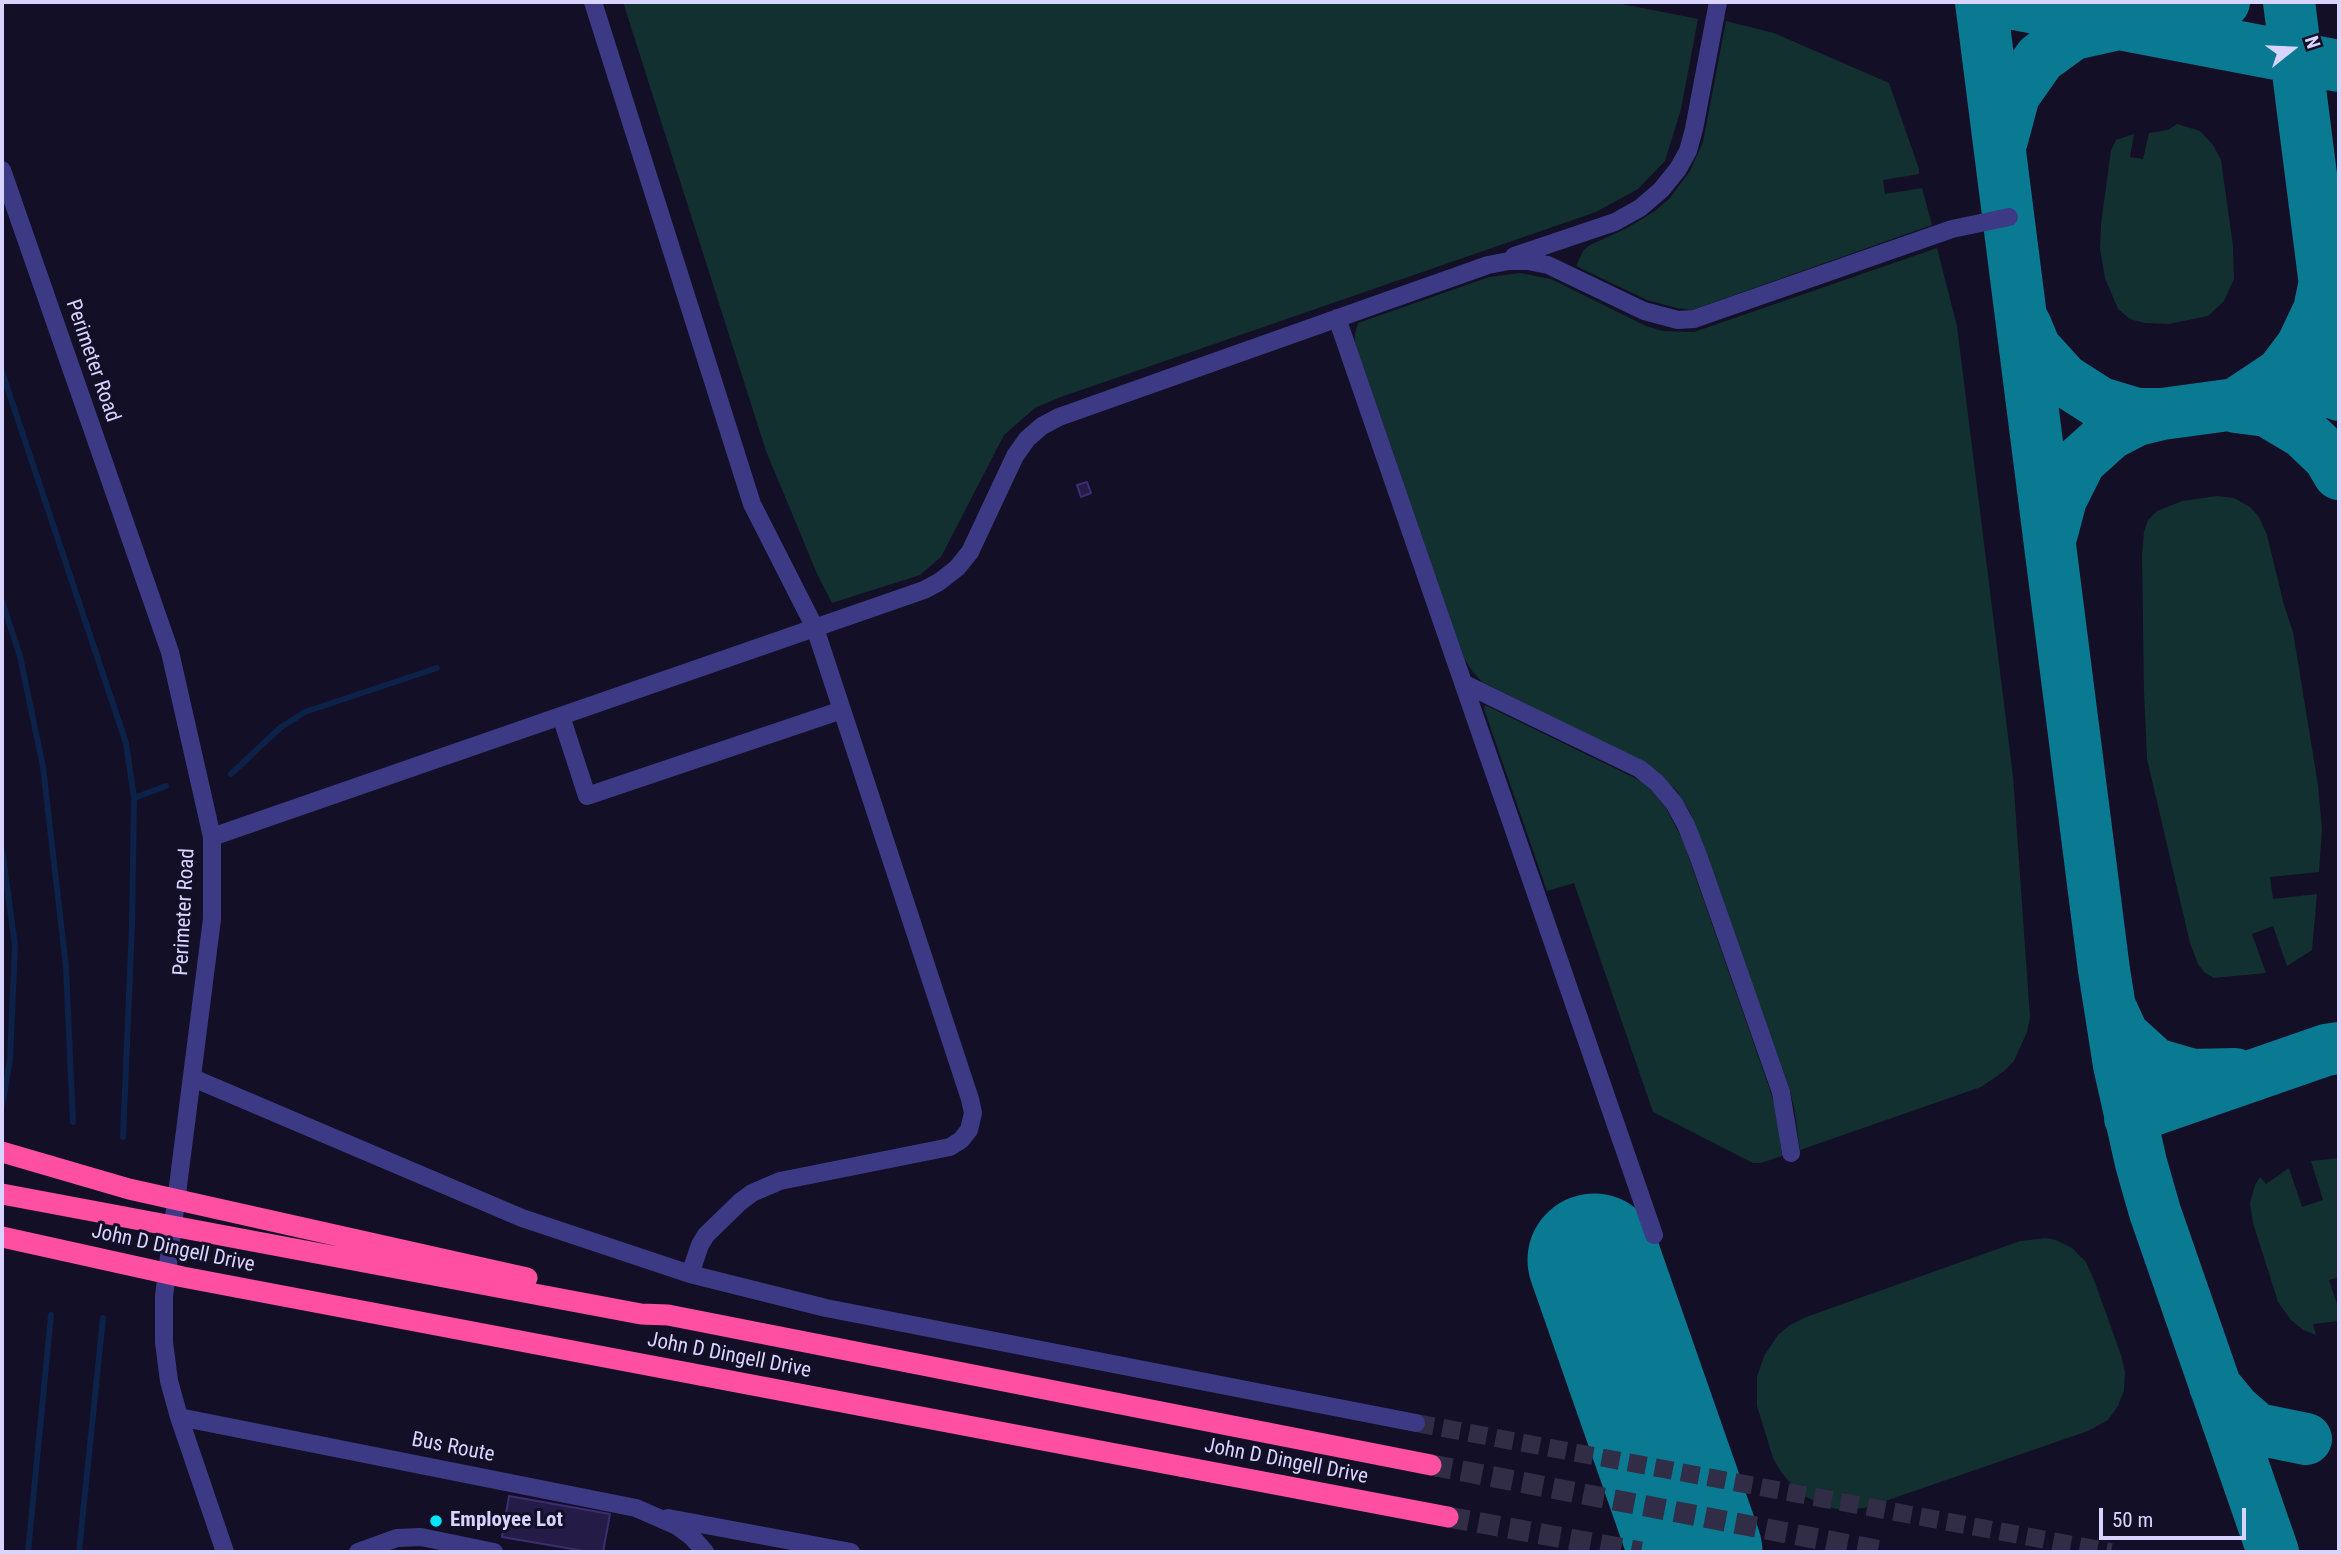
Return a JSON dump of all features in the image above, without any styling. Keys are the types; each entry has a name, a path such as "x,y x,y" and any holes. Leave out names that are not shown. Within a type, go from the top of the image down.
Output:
{"highway":[{"path":"2,1152 191,1204 643,1304 667,1315"},
{"name":"John D Dingell Drive","path":"2,1194 641,1314 667,1315 1431,1465"},
{"name":"John D Dingell Drive","path":"2,1237 183,1277 1448,1517"},
{"path":"2,1251 122,1265"}],"lane":[{"path":"593,2 752,504 815,628 973,1113 969,1130 961,1140 937,1151 765,1185 740,1202 706,1235 690,1274"},
{"path":"212,837 924,590 939,583 957,568 970,552 1015,456 1027,439 1042,426 1059,417 1337,318 1615,222 1640,208 1661,190 1688,151 1718,2"},
{"name":"Perimeter Road","path":"2,170 170,652 212,837 212,919 164,1296 164,1342 167,1368 179,1417 226,1552"},
{"path":"1488,265 1509,261 1548,265 1644,311 1678,320 1694,319 1952,229 2009,217"},
{"path":"1337,318 1654,1235"},
{"path":"1465,684 1640,769 1657,783 1674,803 1699,858 1782,1092 1791,1153"},
{"path":"561,716 587,796 842,710"},
{"path":"193,1078 522,1218 690,1274 826,1308 1416,1423"},
{"name":"Bus Route","path":"179,1417 636,1508 658,1516 684,1532 705,1552"},
{"path":"658,1516 852,1552"},
{"path":"358,1552 397,1538 421,1537 494,1552"}],"green space":[{"path":"623,2 1612,2 1698,19 1681,109 1665,161 1638,189 1596,212 1035,408 1004,435 941,557 920,575 832,603 766,451"},
{"path":"1726,21 1774,33 1889,83 1919,174 1883,180 1885,194 1922,188 1932,225 1692,310 1677,308 1647,300 1576,266 1583,251 1590,245 1655,211 1669,199 1690,171 1703,142"},
{"path":"2177,124 2200,131 2213,145 2221,160 2233,246 2234,279 2224,301 2208,316 2169,324 2144,323 2130,319 2118,309 2105,278 2100,249 2101,224 2111,150 2116,140 2134,134 2130,157 2143,159 2149,133 2168,130"},
{"path":"1937,248 1957,326 2013,776 2030,1017 2027,1032 2014,1061 1981,1087 1800,1150 1789,1087 1691,814 1677,791 1649,766 1482,682 1472,671 1464,658 1355,343 1355,334 1358,323 1489,277 1520,273 1551,279 1646,326 1663,331 1694,332"},
{"path":"2217,496 2234,498 2250,507 2259,517 2267,535 2293,632 2318,785 2322,829 2319,872 2270,877 2273,899 2317,894 2312,950 2287,966 2273,926 2252,934 2266,973 2214,978 2198,964 2190,943 2147,759 2142,555 2148,520 2157,511 2182,501"},
{"path":"1485,705 1641,781 1666,808 1683,841 1769,1087 1775,1106 1782,1156 1753,1163 1653,1112 1574,883 1547,891 1484,709"},
{"path":"2339,1158 2339,1277 2329,1280 2339,1310 2339,1321 2313,1324 2316,1335 2303,1330 2291,1320 2278,1302 2253,1223 2250,1203 2260,1177 2266,1184 2289,1168 2302,1207 2323,1200 2311,1161"},
{"path":"2046,1238 2072,1248 2086,1262 2121,1355 2125,1372 2124,1390 2118,1406 2108,1420 2088,1431 1865,1508 1842,1510 1827,1507 1804,1496 1792,1485 1773,1458 1757,1406 1757,1377 1764,1356 1778,1335 1806,1317 2020,1241"}],"building":[{"path":"1087,482 1091,493 1081,497 1077,485"},
{"path":"509,1496 610,1514 603,1552 502,1537"}],"waterway":[{"path":"2,372 126,743 134,798 132,926 123,1137"},
{"path":"2,601 20,656 43,767 66,967 73,1122"},
{"path":"231,774 280,728 305,712 437,668"},
{"path":"134,798 166,786"},
{"path":"2,849 15,946 10,1060 2,1106"},
{"path":"28,1552 51,1315"},
{"path":"79,1552 103,1318"}],"taxiway":[{"path":"1981,2 2104,970 2119,1065 2155,1212 2273,1552"},
{"path":"2004,2 2339,66"},
{"path":"2150,29 2178,25 2206,14 2224,2"},
{"path":"2289,2 2339,395"},
{"path":"2002,140 2014,95 2040,58 2073,34 2118,24"},
{"path":"2236,404 2281,374 2302,346 2319,310 2324,286"},
{"path":"2025,324 2035,348 2064,380 2100,403 2137,414 2162,414 2137,420 2110,434 2080,461 2061,499 2052,533"},
{"path":"2162,414 2339,390"},
{"path":"2236,407 2267,411 2304,433 2329,457 2339,474"},
{"path":"2111,1009 2123,1035 2155,1064 2193,1075 2235,1074"},
{"path":"2130,1118 2326,1050 2339,1048"},
{"path":"2215,1386 2235,1410 2257,1429 2306,1439"}],"runway":[{"path":"1594,1260 1696,1552"}],"tunnel":[{"path":"1416,1423 2111,1552"},
{"path":"1431,1465 1887,1552"},
{"path":"1448,1517 1641,1552"}],"place":[{"name":"Employee Lot","path":"436,1521"}]}
